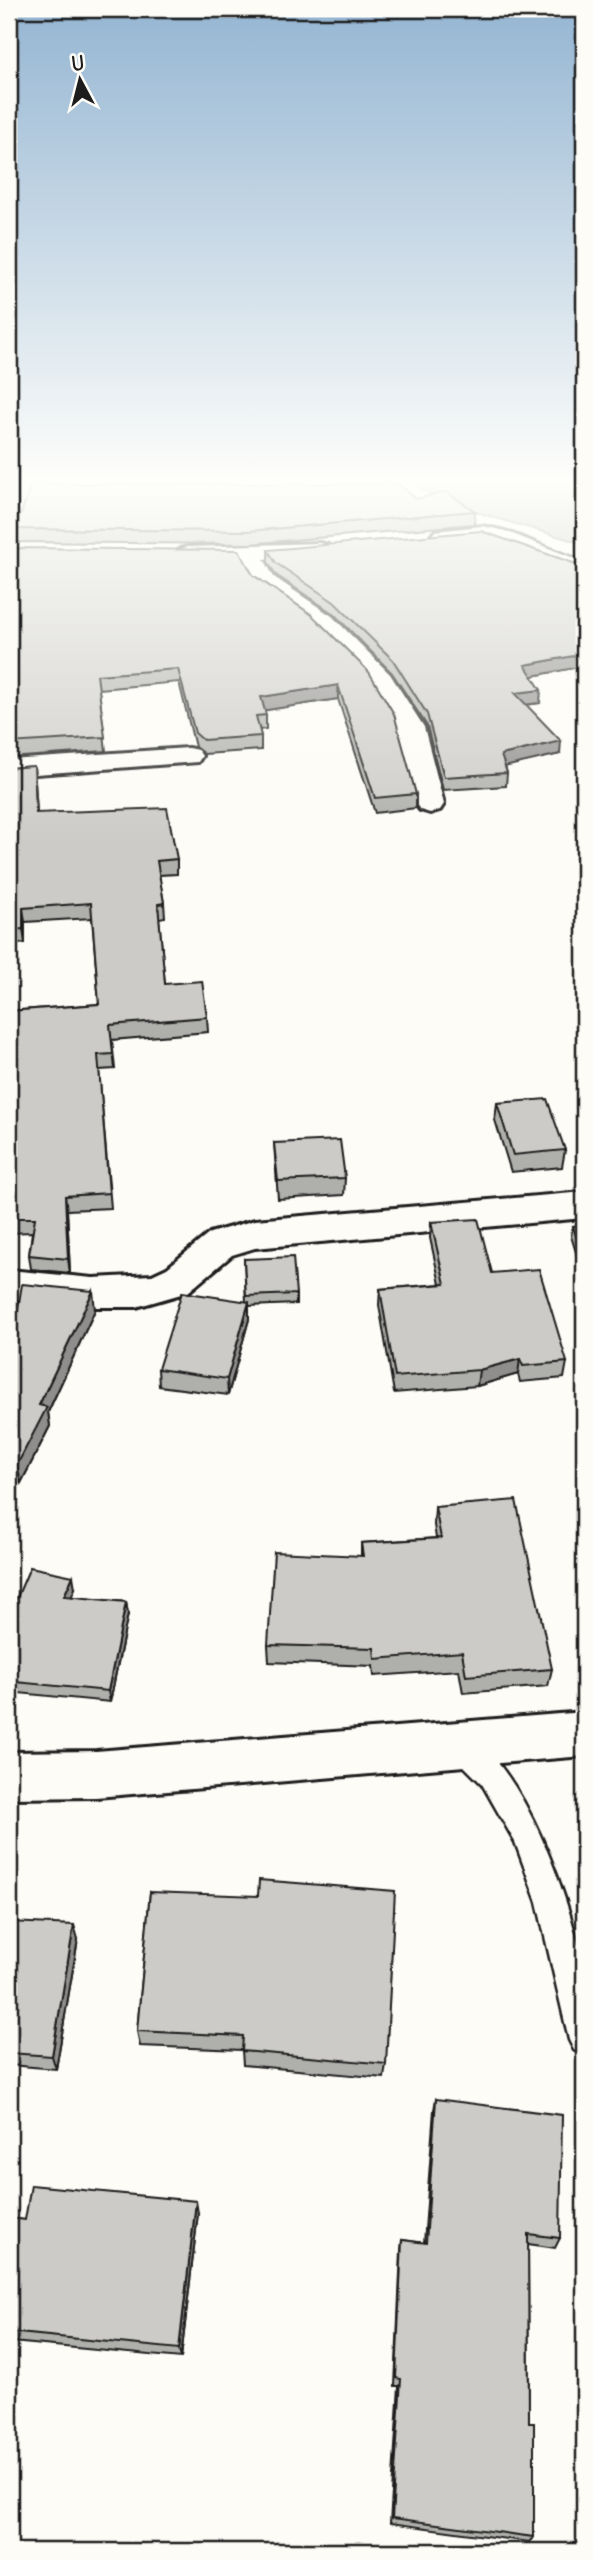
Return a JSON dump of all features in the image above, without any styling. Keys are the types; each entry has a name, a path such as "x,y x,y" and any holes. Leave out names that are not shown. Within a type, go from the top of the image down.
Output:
{"street":[{"path":"297,603 323,621 349,644 387,688 410,727 430,804"},
{"path":"9,768 188,757"},
{"path":"9,1284 114,1293 144,1290 164,1287 182,1278 219,1245 255,1234 584,1205"},
{"path":"9,1775 96,1774 584,1734"}],"lane":[{"path":"461,1745 490,1773 505,1797 540,1869 565,1955 584,2040"}],"building":[{"path":"9,603 295,603 312,615 369,672 394,714 416,794 375,798 338,685 261,697 266,715 256,716 261,736 203,740 195,733 178,669 97,675 105,737 9,743"},
{"path":"335,603 584,603 584,654 525,665 541,690 515,693 561,741 501,755 507,773 444,777 427,714 393,660"},
{"path":"34,766 36,813 167,808 177,859 157,861 164,903 158,904 165,984 202,981 207,1017 110,1025 113,1054 98,1055 109,1193 65,1196 68,1259 29,1255 35,1218 9,1218 9,1011 99,1004 91,903 23,908 23,929 9,930 9,768"},
{"path":"547,1099 565,1150 513,1155 497,1103"},
{"path":"340,1140 345,1178 278,1181 274,1143"},
{"path":"478,1219 492,1273 539,1269 567,1362 523,1366 520,1359 479,1370 395,1377 380,1289 445,1284 431,1222"},
{"path":"584,1225 584,1262 573,1226"},
{"path":"293,1257 296,1294 246,1296 244,1259"},
{"path":"22,1284 93,1291 39,1405 47,1407 17,1465 9,1463 9,1320 16,1321"},
{"path":"182,1292 249,1302 227,1379 158,1369"},
{"path":"516,1500 552,1669 466,1676 462,1652 375,1659 374,1648 268,1645 274,1552 363,1556 361,1543 441,1538 435,1507"},
{"path":"30,1567 73,1576 64,1596 126,1602 108,1691 16,1682 11,1698 9,1697 9,1616"},
{"path":"259,1880 395,1891 386,2064 242,2051 243,2036 137,2031 150,1892 258,1896"},
{"path":"9,1922 74,1925 52,2056 9,2053"},
{"path":"436,2099 562,2115 560,2238 528,2234 529,2423 534,2423 534,2537 392,2518 401,2379 396,2378 402,2240 426,2243"},
{"path":"31,2185 196,2201 179,2349 9,2332 9,2218 25,2220"}]}
